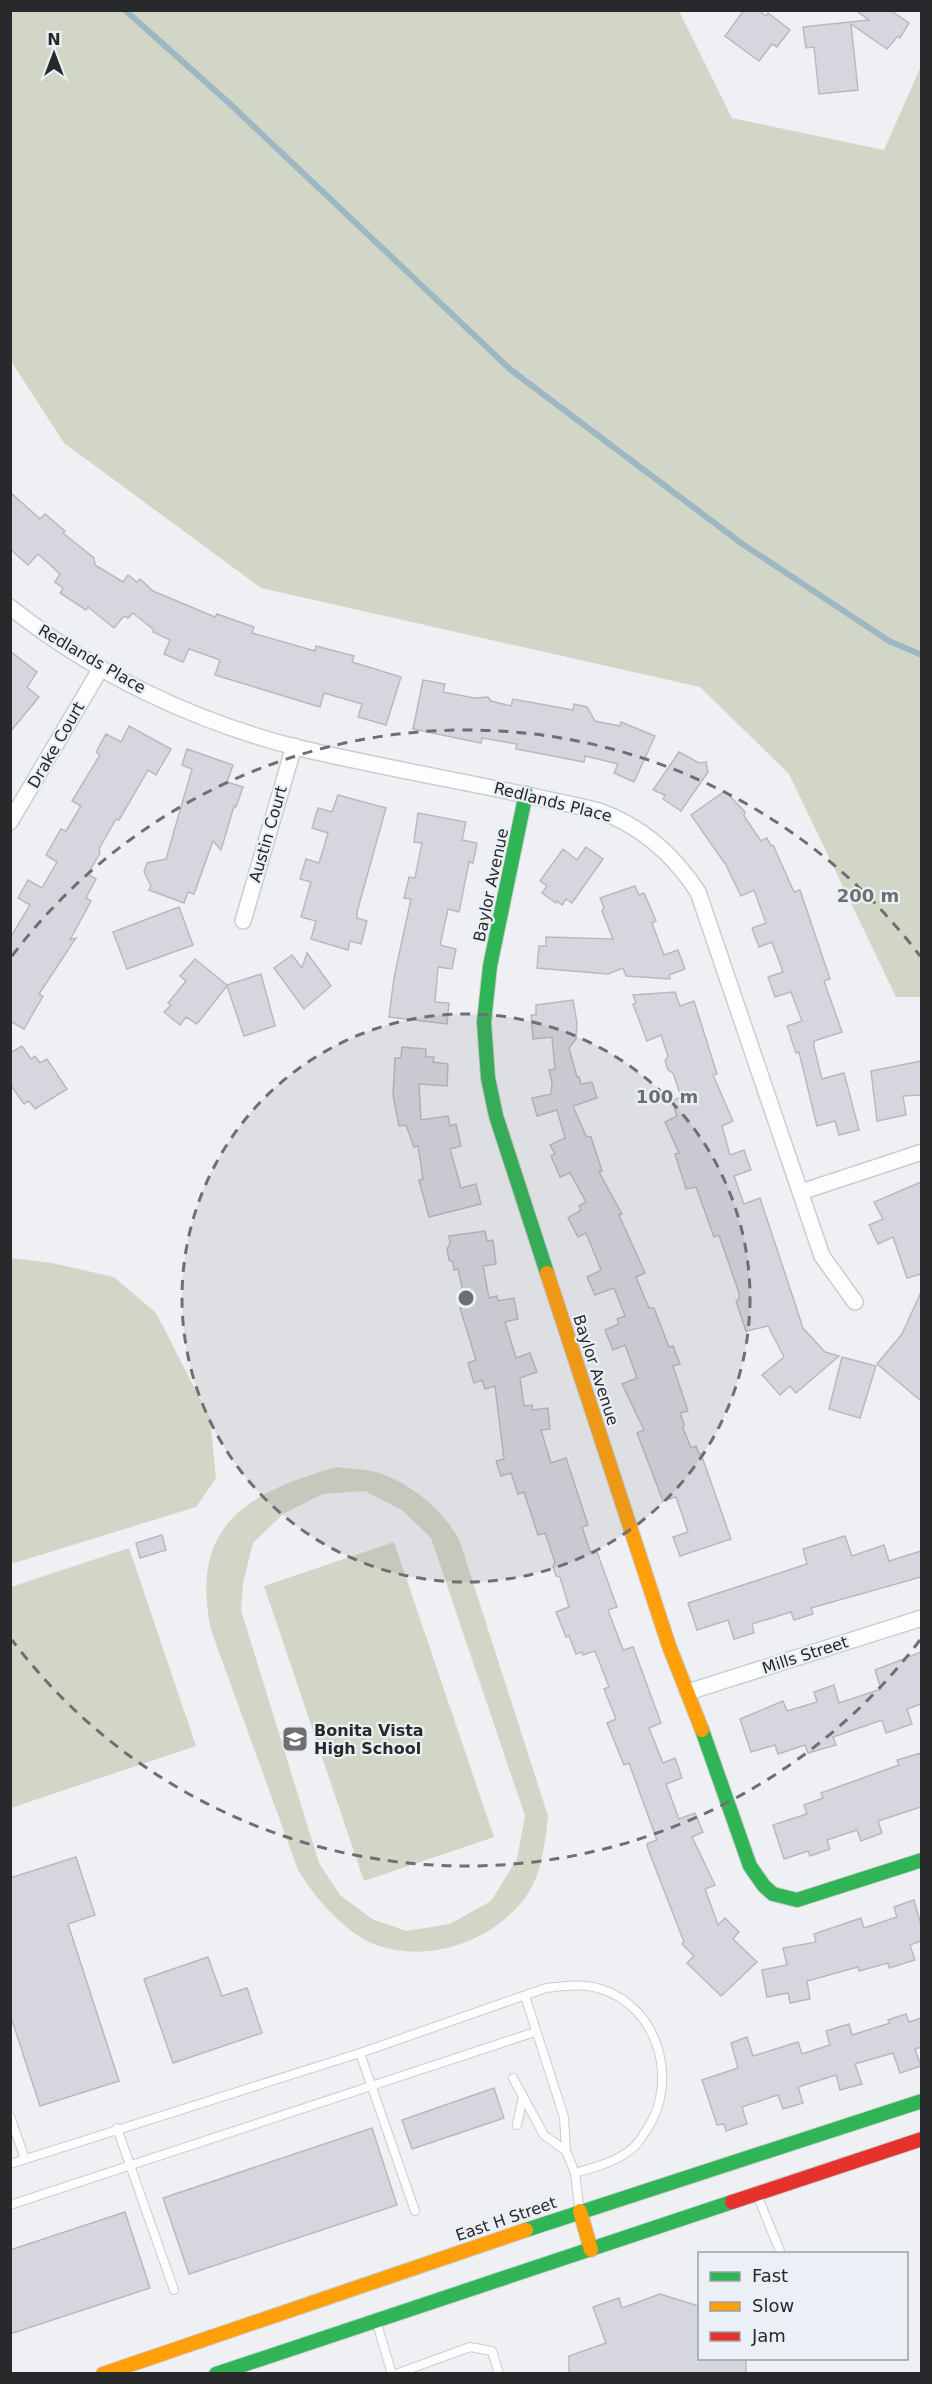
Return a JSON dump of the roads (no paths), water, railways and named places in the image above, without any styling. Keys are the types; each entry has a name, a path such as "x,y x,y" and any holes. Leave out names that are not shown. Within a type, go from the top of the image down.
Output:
{"main road":[{"name":"Baylor Avenue","path":"526,794 490,966 484,1022 488,1078 496,1116 646,1580 750,1866 764,1889 776,1897 797,1900 921,1860"},
{"name":"East H Street","path":"103,2373 580,2211 921,2102"},
{"path":"216,2373 376,2322 921,2139"},
{"path":"580,2211 591,2250"}],"street":[{"name":"Redlands Place","path":"10,607 64,646 101,668 176,705 294,746 599,811 619,819 656,842 686,873 698,892 822,1256 855,1302"},
{"name":"Drake Court","path":"10,822 101,668"},
{"name":"Austin Court","path":"243,921 294,746"},
{"path":"801,1192 921,1152"},
{"name":"Mills Street","path":"688,1692 921,1618"}],"lane":[{"path":"10,2164 117,2128 360,2053 546,1988 576,1985 602,1989 627,2003 649,2026 661,2055 663,2092 654,2119 635,2147 609,2164 575,2173"},
{"path":"525,1996 564,2117 566,2151 575,2173 580,2211"},
{"path":"10,2205 535,2032"},
{"path":"360,2053 415,2211"},
{"path":"513,2078 544,2135 566,2151"},
{"path":"517,2125 523,2096"},
{"path":"10,2116 25,2159"},
{"path":"117,2128 132,2165 174,2290"},
{"path":"756,2193 780,2251"},
{"path":"376,2322 394,2373 470,2347 492,2351 499,2373"}],"waterway":[{"path":"125,10 229,103 511,370 741,543 889,641 922,655"}],"place":[{"name":"Bonita Vista High School","path":"295,1739"}]}
